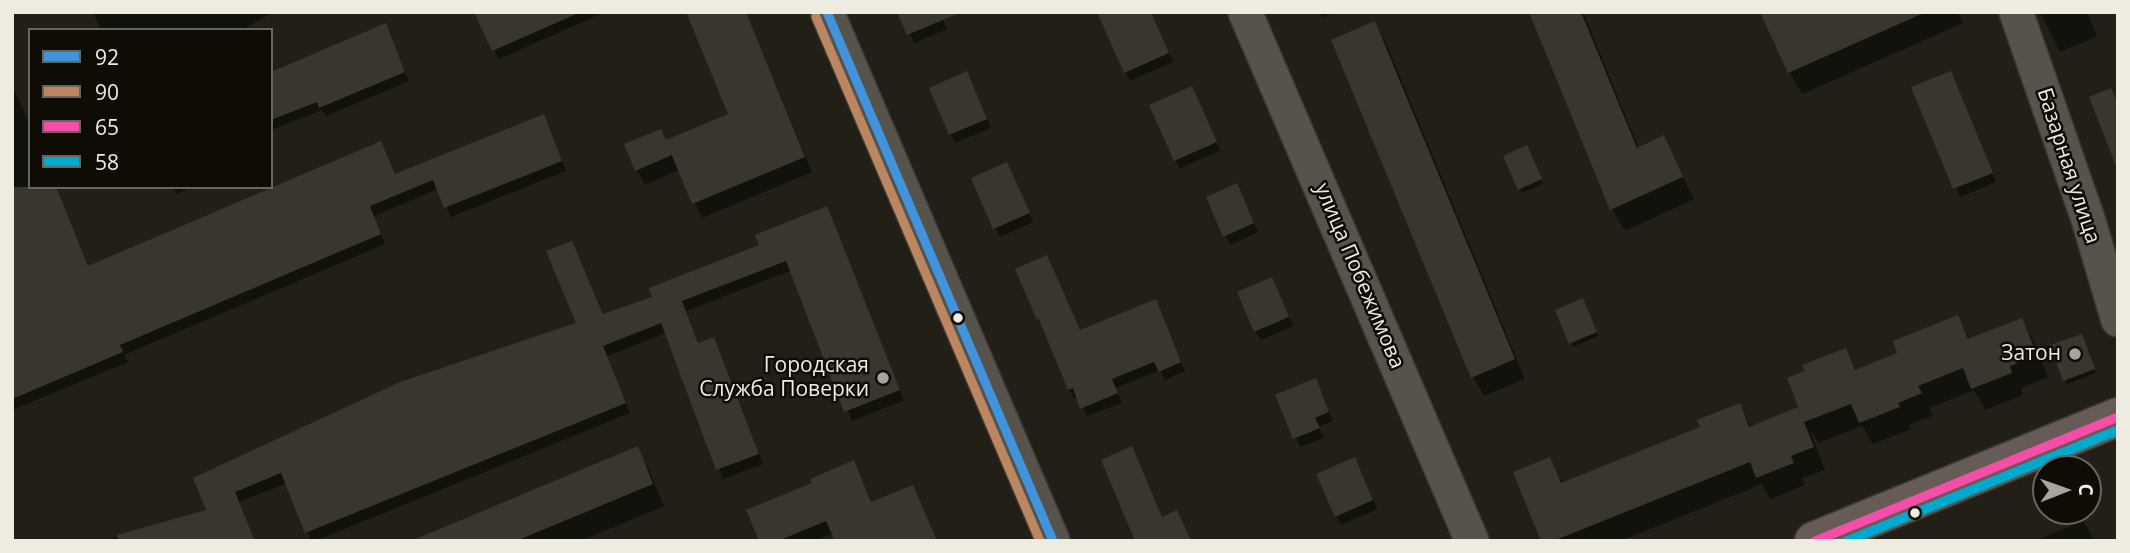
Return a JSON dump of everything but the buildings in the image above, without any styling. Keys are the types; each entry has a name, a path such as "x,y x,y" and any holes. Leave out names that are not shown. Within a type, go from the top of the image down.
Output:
{"main road":[{"path":"1814,541 2118,417"}],"street":[{"path":"827,12 1053,541"},
{"name":"улица Побежимова","path":"1245,12 1472,541"},
{"name":"Базарная улица","path":"2016,12 2088,219 2118,320"}],"transit line":[{"name":"92","path":"827,12 1053,541"},
{"name":"90","path":"816,17 1040,541"},
{"name":"65","path":"1815,541 2118,417"},
{"name":"58","path":"1847,541 2118,430"}],"place":[{"name":"Затон","path":"2075,354"},
{"name":"Городская Служба Поверки","path":"883,378"}]}
